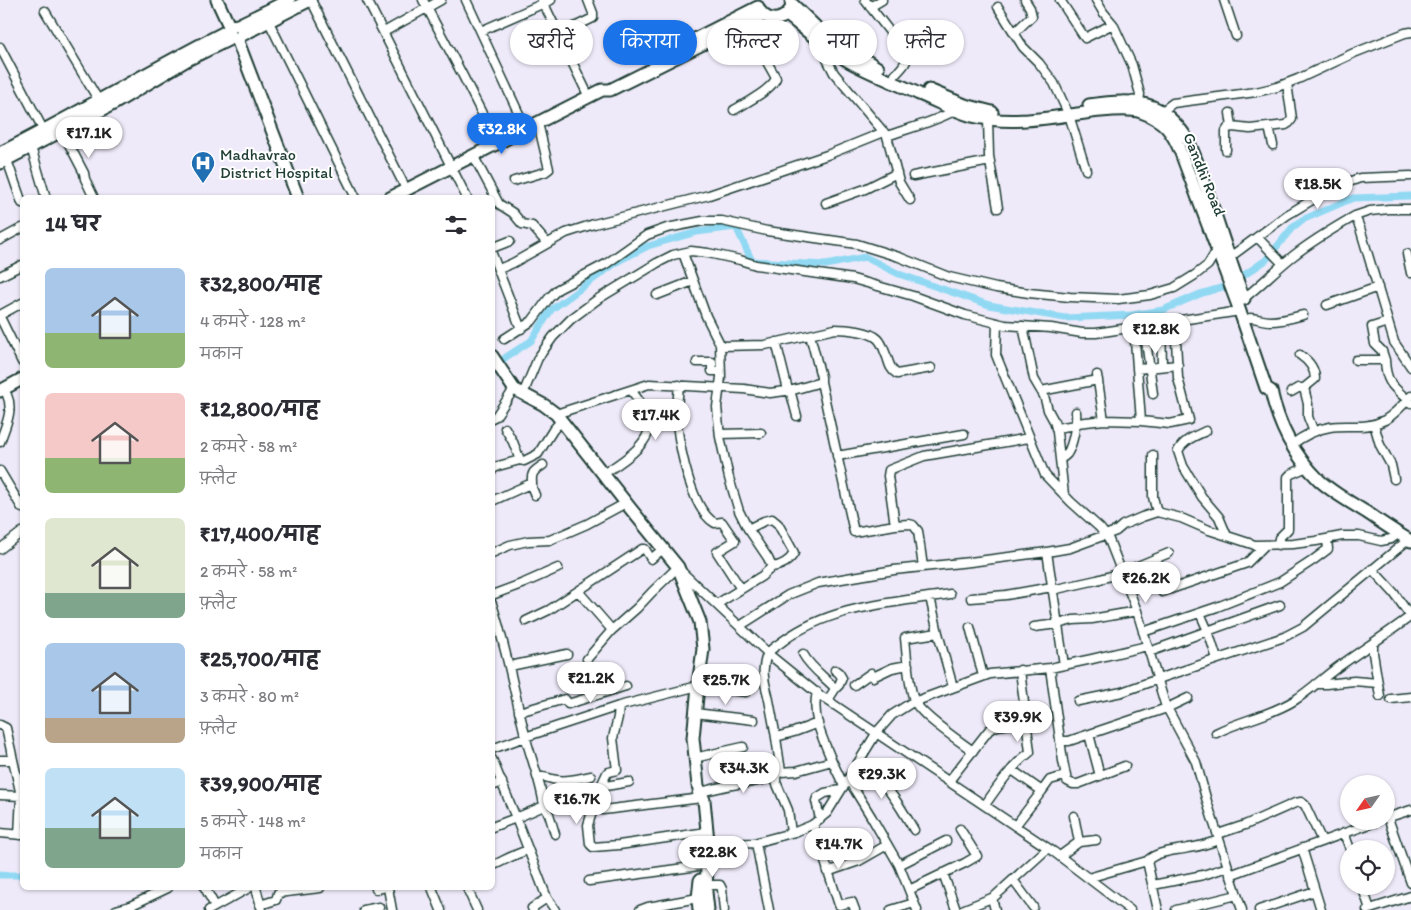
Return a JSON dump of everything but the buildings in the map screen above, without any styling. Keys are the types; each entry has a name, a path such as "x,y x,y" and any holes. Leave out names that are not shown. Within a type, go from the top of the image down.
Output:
{"main road":[{"path":"217,0 235,32 297,195"},
{"path":"2,159 31,147 46,135 62,131 115,103 289,0"},
{"path":"2,159 182,54 235,32 269,22 310,0"},
{"path":"760,7 773,20 787,15 791,2"},
{"path":"791,2 809,24"},
{"path":"408,193 452,166 602,90 608,83 760,7"},
{"path":"748,20 760,7"},
{"name":"Gandhi Road","path":"787,15 809,29"},
{"path":"602,90 610,90 707,42"},
{"name":"Gandhi Road","path":"858,65 956,110 988,119 1026,121 1068,111 1139,111 1158,120 1165,126 1176,140 1218,250 1238,292 1240,311 1266,388 1271,391 1282,429 1291,445 1307,467 1334,492 1406,538"},
{"path":"872,65 965,105 996,113 1068,111 1107,102 1139,103 1155,108 1176,124 1188,141 1230,256 1230,273"},
{"path":"1238,292 1250,318 1270,378 1271,391"},
{"path":"495,360 516,390 544,405 558,417 664,548 679,569 700,622 703,649 693,738 704,845 708,910"},
{"path":"2,394 20,380"},
{"path":"2,394 20,388"},
{"path":"699,794 700,833 704,845 699,866 699,910"}],"street":[{"path":"310,0 408,193"},
{"path":"368,0 466,195"},
{"path":"423,0 497,143"},
{"path":"384,32 441,0"},
{"path":"466,0 526,128"},
{"path":"588,0 594,13 593,18 589,20"},
{"path":"882,0 867,3 907,54 908,58 895,75"},
{"path":"1014,33 1032,16 1025,0"},
{"path":"1060,0 1085,38 1114,24"},
{"path":"1096,0 1102,12 1114,24 1132,65 1140,94 1139,103"},
{"path":"1224,0 1236,36"},
{"path":"481,31 545,1 552,20"},
{"path":"998,8 1023,48 1039,63 1054,83 1068,111 1086,170"},
{"path":"45,11 99,101"},
{"path":"269,22 355,195"},
{"path":"1162,113 1173,103 1256,92 1287,83 1354,53 1411,32"},
{"path":"0,47 46,135"},
{"path":"573,65 589,97"},
{"path":"734,110 774,83 776,78 769,65"},
{"path":"831,65 834,72 885,134 900,182 910,200"},
{"path":"1226,150 1226,131 1228,128 1250,129 1290,123 1292,119 1287,83"},
{"path":"499,269 566,233 594,224 709,195 885,134 931,122 956,110"},
{"path":"1230,113 1232,127"},
{"path":"988,119 990,161 998,208"},
{"path":"514,182 549,169 538,123"},
{"path":"1269,127 1272,145"},
{"path":"62,131 84,172 85,179 93,195"},
{"path":"31,147 45,195"},
{"path":"473,155 494,195"},
{"path":"2,159 20,199"},
{"path":"913,176 990,161"},
{"path":"826,203 865,189 897,174"},
{"path":"1230,256 1287,215 1332,188 1360,178 1411,176"},
{"path":"495,196 499,204 513,213 522,224 532,226 547,243"},
{"path":"1238,292 1260,286 1293,256 1327,232 1355,216 1370,210 1411,210"},
{"path":"1355,216 1394,342 1411,367"},
{"path":"504,339 532,321 548,298 558,289 606,264 647,235 667,228 703,221 722,220 767,231 857,244 899,257 949,277 1012,290 1070,297 1118,299 1150,295 1174,288 1208,265 1218,250"},
{"path":"0,240 20,229"},
{"path":"1257,237 1283,264"},
{"path":"495,247 510,241"},
{"path":"495,416 516,390 553,336 571,319 598,299 657,263 673,255 691,251 740,260 756,266 853,279 913,296 965,315 1005,325 1096,333 1240,311"},
{"path":"683,253 692,282 721,346 720,387 717,407 728,478 739,511 772,567"},
{"path":"1407,254 1411,273"},
{"path":"495,260 521,329"},
{"path":"0,276 20,266"},
{"path":"657,295 692,282"},
{"path":"1327,304 1378,287"},
{"path":"20,303 0,316 20,358"},
{"path":"1250,318 1268,321 1283,320 1303,315"},
{"path":"1175,321 1178,378 1189,420 1196,436"},
{"path":"1291,445 1314,432 1331,427 1362,427 1374,424 1386,419 1410,400 1395,390 1388,379 1382,351 1375,344 1372,327 1388,322"},
{"path":"997,323 996,355 1045,475 1106,535 1122,573 1137,611 1167,708 1196,762 1242,910"},
{"path":"1160,323 1162,366"},
{"path":"1144,325 1153,394"},
{"path":"1023,326 1034,379 1056,428 1064,495"},
{"path":"1134,327 1141,421"},
{"path":"721,346 758,346 846,329 874,336 879,340 891,368 897,374 931,368"},
{"path":"810,335 821,377 854,532 895,525 913,525 918,530 923,567"},
{"path":"776,342 797,416"},
{"path":"1291,392 1298,388 1304,388 1315,379 1315,373 1308,362 1300,355"},
{"path":"1356,360 1385,360"},
{"path":"697,362 712,362 712,371 720,371"},
{"path":"1137,369 1178,365"},
{"path":"1041,391 1098,378 1104,420"},
{"path":"495,468 538,454 553,430 558,417 649,384 720,387 770,393 821,382"},
{"path":"679,385 677,422 690,484 696,501 710,520 715,523 722,522 735,541 717,552 741,589"},
{"path":"1304,388 1308,404 1308,417 1314,432"},
{"path":"603,474 634,451 643,442 649,431 650,422 648,414 631,390"},
{"path":"0,442 10,410 9,400 2,394"},
{"path":"1060,459 1067,454 1077,424 1076,412"},
{"path":"1056,428 1104,420 1170,424 1189,420"},
{"path":"1374,424 1380,445 1391,465 1394,479"},
{"path":"505,428 520,460"},
{"path":"1206,431 1181,445 1178,451 1180,459 1202,498 1219,517 1227,536"},
{"path":"720,434 761,433"},
{"path":"837,456 964,434"},
{"path":"895,525 888,476 889,470 924,456 1029,438"},
{"path":"1153,455 1153,497 1157,512"},
{"path":"536,495 532,488 531,476 533,472 543,466"},
{"path":"1278,545 1279,538 1288,529 1288,477 1307,467"},
{"path":"0,470 20,505"},
{"path":"495,500 532,483"},
{"path":"495,552 510,545 528,541 550,540 587,524 626,503"},
{"path":"740,626 788,595 818,582 894,570 1070,548 1116,531 1123,524 1157,512 1182,518 1227,536 1264,546 1316,542 1342,536 1359,536 1381,541 1406,538"},
{"path":"717,604 762,576 772,567 779,566 791,558 794,553 778,524 772,520 764,521 748,529"},
{"path":"0,549 20,534"},
{"path":"1078,701 1122,692 1284,637 1303,627 1406,538"},
{"path":"1143,632 1217,607 1280,582 1328,549 1327,539"},
{"path":"1162,592 1247,563 1264,546"},
{"path":"526,621 549,610 642,549 645,549 651,559 664,548"},
{"path":"1047,552 1064,664"},
{"path":"970,598 1006,595 1097,580 1122,573 1169,553"},
{"path":"495,594 533,580 558,568"},
{"path":"587,659 612,630 679,569 768,652 817,692 1060,856 1130,910"},
{"path":"1216,733 1232,724 1271,712 1294,700 1411,616 1394,593 1372,569"},
{"path":"578,591 612,630"},
{"path":"791,833 788,810 776,782 778,773 776,737 769,698 763,679 768,652 796,632 828,617 867,607 950,594"},
{"path":"930,597 952,687"},
{"path":"704,845 756,843 791,833 813,824 828,813 877,732 892,715 914,701 990,674 1050,668 1148,649 1208,631 1280,605"},
{"path":"1034,627 1137,611"},
{"path":"1200,613 1217,659"},
{"path":"495,614 510,666 525,737 543,796 544,806 550,814 555,834"},
{"path":"970,627 983,676"},
{"path":"938,634 905,638 914,701 932,721 973,751"},
{"path":"1373,643 1380,696"},
{"path":"510,666 567,654"},
{"path":"803,654 808,664 816,669 835,688"},
{"path":"854,685 871,673 873,677 892,668 908,665"},
{"path":"1050,668 1067,781 1078,784 1125,766"},
{"path":"828,700 842,678 835,670"},
{"path":"985,805 997,787 1022,758 1030,752 1020,670"},
{"path":"1316,684 1354,681 1378,683"},
{"path":"519,712 565,699 568,704 626,686"},
{"path":"495,748 619,706 698,686 746,692"},
{"path":"817,692 814,702 816,717 832,761 845,785 872,818 898,865 916,907 891,910"},
{"path":"1391,699 1411,696"},
{"path":"1060,741 1069,741 1167,708 1188,698"},
{"path":"619,706 613,738 617,770 607,773 600,787 588,825 589,841 593,847 628,844 700,833"},
{"path":"695,714 754,720"},
{"path":"949,781 989,730 997,726 1026,722"},
{"path":"776,737 818,723"},
{"path":"0,725 6,728 20,792"},
{"path":"1090,738 1100,776"},
{"path":"694,758 743,748"},
{"path":"0,760 13,760"},
{"path":"594,808 604,810 699,794 730,785 754,782 778,773 796,771 832,761"},
{"path":"858,762 883,782 900,804 914,830"},
{"path":"495,766 547,898 554,910"},
{"path":"1012,770 1042,791"},
{"path":"537,777 546,776 556,780 563,780 591,776"},
{"path":"1015,826 1050,780 1065,776"},
{"path":"495,785 502,782"},
{"path":"495,826 544,806 600,787 629,782"},
{"path":"820,819 817,798 845,785"},
{"path":"0,796 20,796"},
{"path":"1088,878 1147,861 1164,853 1190,848 1295,803 1302,802 1305,805 1322,841"},
{"path":"1395,815 1411,810"},
{"path":"1074,816 1079,842"},
{"path":"813,824 839,907 852,902 855,910"},
{"path":"909,890 977,856 960,829"},
{"path":"1153,885 1229,871 1352,830"},
{"path":"1391,830 1411,884"},
{"path":"0,833 20,835"},
{"path":"1344,833 1347,840"},
{"path":"1060,856 1079,842 1096,840"},
{"path":"898,865 946,841"},
{"path":"756,843 769,910"},
{"path":"828,872 859,861 887,845"},
{"path":"962,910 992,898 1048,848"},
{"path":"1302,848 1321,910"},
{"path":"495,865 513,855 528,850"},
{"path":"1147,861 1158,910"},
{"path":"589,881 699,866"},
{"path":"943,873 956,910"},
{"path":"1013,880 1033,908"},
{"path":"706,887 720,885 724,910"},
{"path":"116,910 130,906 164,890"},
{"path":"206,890 212,908 245,890"},
{"path":"257,890 261,907 276,900 278,893 298,890"},
{"path":"388,890 392,910"},
{"path":"435,890 441,910"},
{"path":"469,890 477,910"},
{"path":"1259,910 1315,891"},
{"path":"1176,910 1237,895"},
{"path":"1365,895 1369,910 1411,896"},
{"path":"531,909 547,898"},
{"path":"639,910 698,898"},
{"path":"992,898 995,910"},
{"path":"364,910 379,907"}],"waterway":[{"path":"1240,278 1266,260 1292,228 1302,220 1353,198 1411,196"},
{"path":"495,368 506,357 531,341 551,310 620,260 648,246 697,232 736,227 752,261 826,265 865,257 899,274 989,305 1065,318 1132,315 1163,310 1200,294 1223,287"},
{"path":"0,875 20,875"}],"place":[{"name":"Madhavrao District Hospital","path":"203,184"}]}
